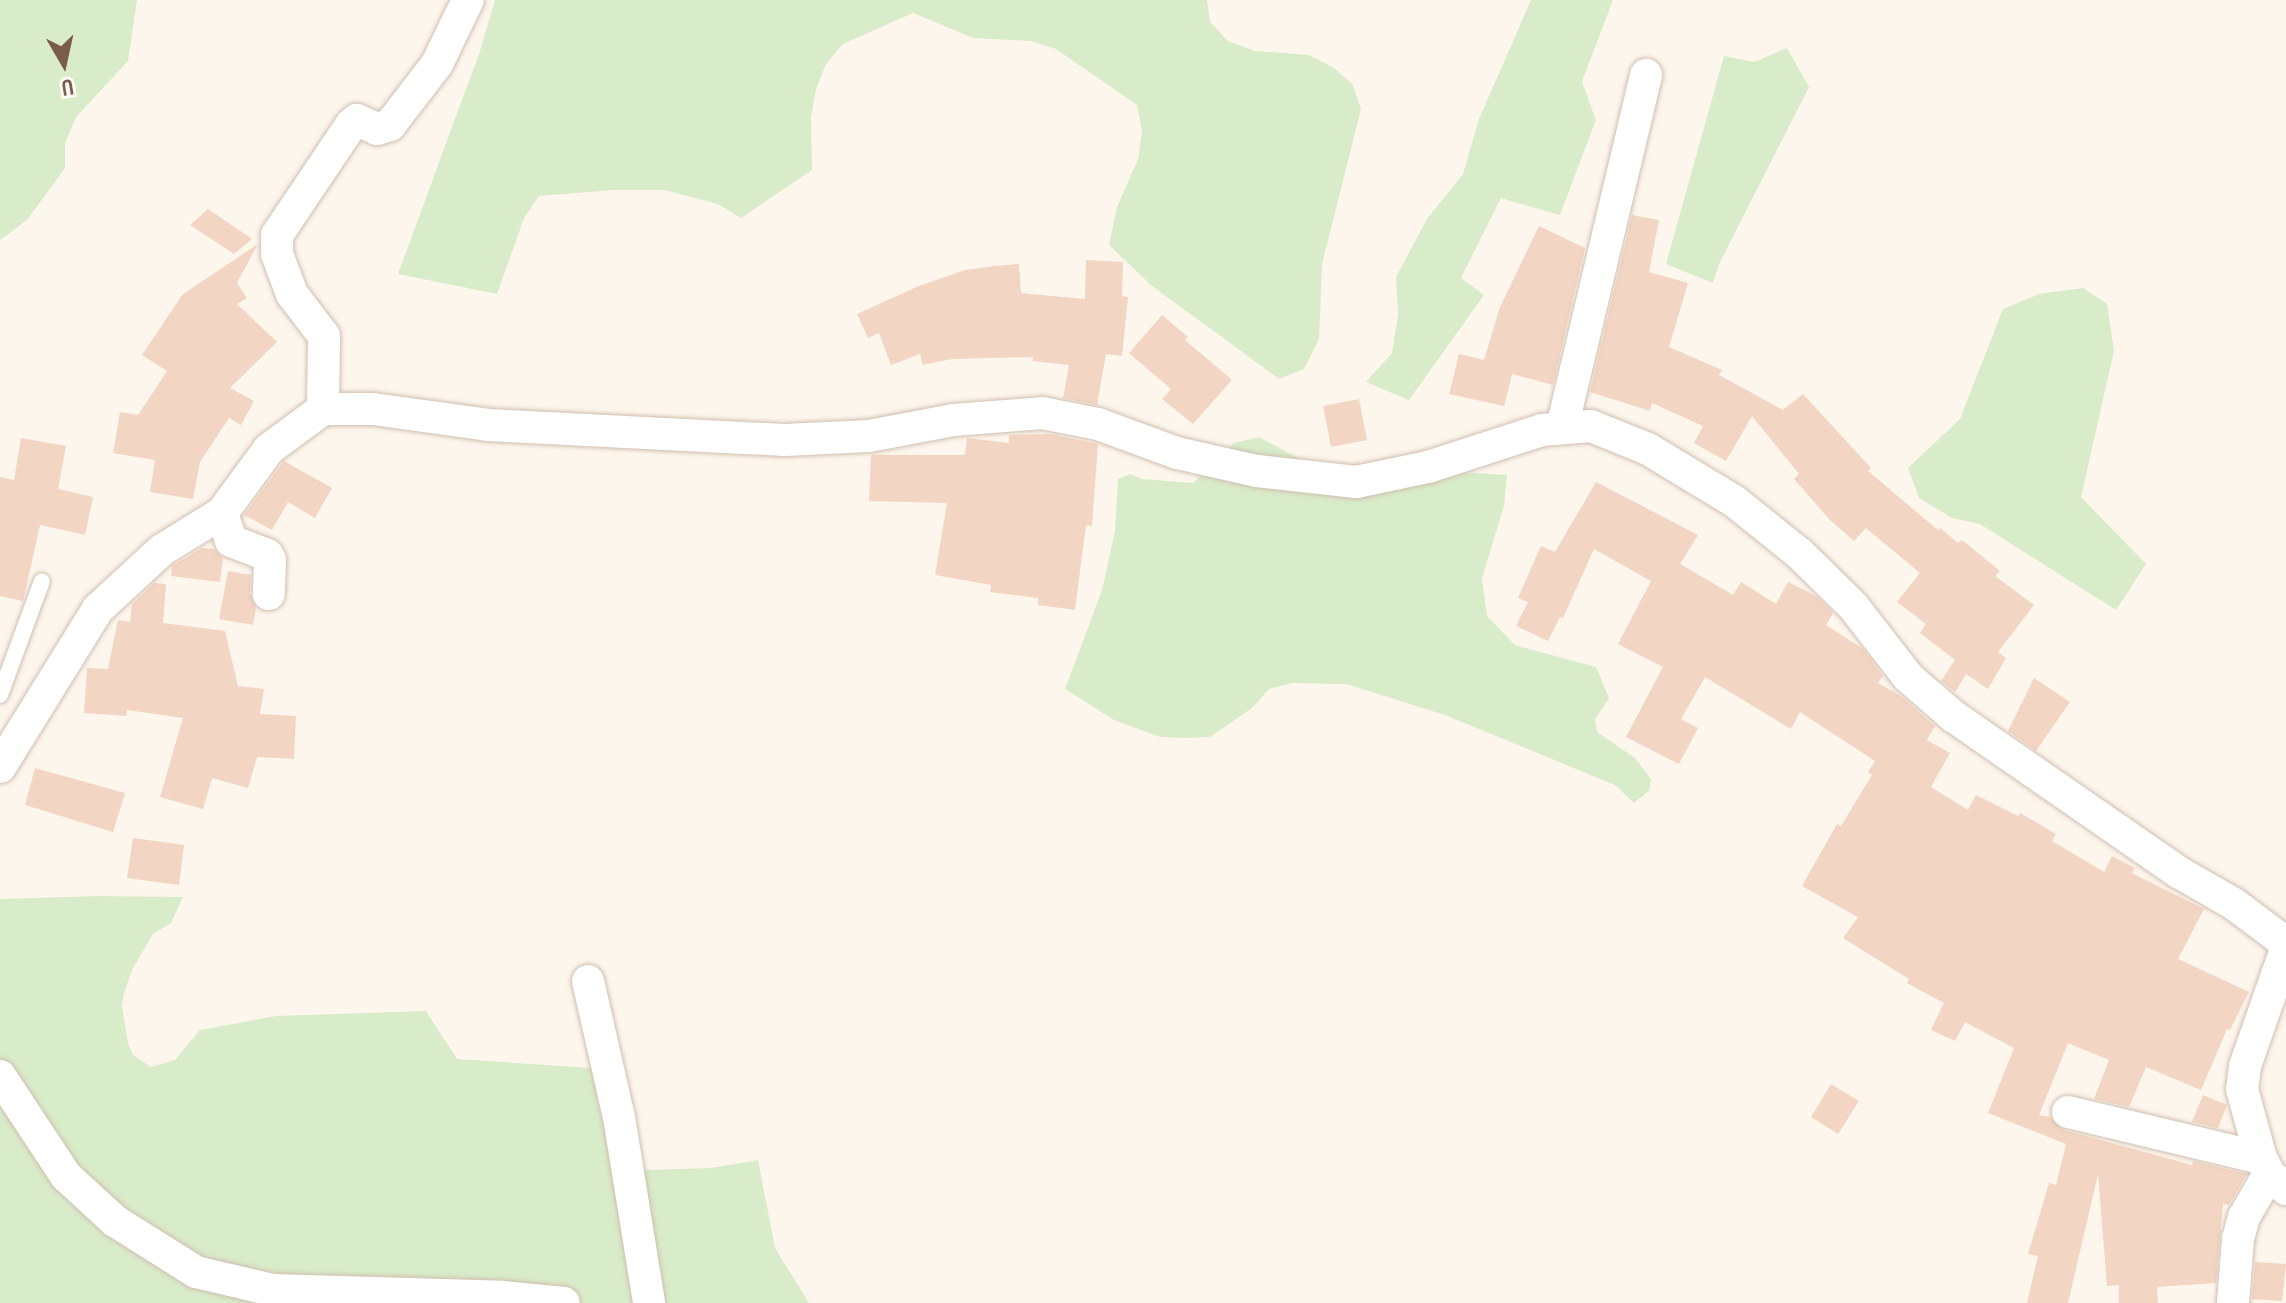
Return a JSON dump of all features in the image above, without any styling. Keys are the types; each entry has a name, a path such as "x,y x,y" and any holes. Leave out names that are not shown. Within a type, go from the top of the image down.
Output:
{"street":[{"path":"323,409 324,336 292,294 277,254 277,235 351,125 357,120 377,129 390,125 437,64 468,0"},
{"path":"1562,428 1646,75"},
{"path":"0,767 98,609 162,550 222,513 269,449 323,409 373,409 488,425 785,440 869,436 954,420 1042,413 1098,424 1177,453 1257,471 1356,482 1428,467 1542,430 1591,426 1648,449 1734,501 1821,574 1853,606 1908,677 1953,716 2168,865 2234,904 2286,946 2249,1053 2242,1089 2272,1174"},
{"path":"222,513 231,541 267,555 270,560 269,594"},
{"path":"588,981 619,1117 649,1303"},
{"path":"0,1076 66,1176 115,1221 196,1272 272,1290 502,1297 564,1303"},
{"path":"2068,1112 2272,1174"},
{"path":"2233,1303 2238,1239 2244,1217 2272,1174"}],"lane":[{"path":"0,695 42,581"}],"green space":[{"path":"0,0 137,0 128,61 76,117 65,143 65,168 27,220 0,240"},
{"path":"495,0 1207,0 1210,22 1228,41 1255,51 1309,55 1334,68 1353,85 1361,109 1322,264 1319,339 1304,369 1279,379 1152,286 1109,245 1117,207 1138,159 1142,132 1137,105 1056,49 1031,41 973,38 913,13 843,44 826,64 816,89 811,117 812,170 741,218 718,204 664,190 613,190 539,196 524,218 497,294 398,274 480,51"},
{"path":"1531,0 1613,0 1582,82 1596,120 1560,215 1501,198 1461,278 1484,295 1409,400 1366,382 1392,353 1398,315 1396,277 1427,219 1463,174 1479,119"},
{"path":"1787,48 1809,87 1719,264 1713,283 1666,264 1724,56 1754,62"},
{"path":"2083,288 2107,304 2114,351 2081,497 2146,564 2116,610 1980,524 1952,518 1919,498 1908,468 1960,419 2003,309 2039,294"},
{"path":"1259,437 1296,457 1326,483 1455,472 1507,475 1504,506 1482,578 1487,616 1515,645 1596,667 1609,698 1595,719 1597,732 1635,758 1651,779 1649,791 1634,803 1615,785 1445,715 1346,684 1292,683 1269,689 1252,708 1210,737 1185,738 1160,737 1114,720 1065,689 1102,590 1115,531 1118,479 1130,474 1142,479 1193,483 1234,443"},
{"path":"183,897 171,923 153,934 132,970 124,993 122,1006 128,1043 133,1055 151,1067 175,1060 200,1030 276,1016 426,1011 457,1059 591,1068 613,1171 711,1168 758,1160 775,1248 809,1303 0,1303 0,899"}],"building":[{"path":"208,209 252,239 234,254 190,225"},
{"path":"1632,215 1659,220 1649,272 1688,283 1669,347 1722,370 1719,375 1783,410 1803,394 1871,468 1868,471 1938,530 1940,528 1958,543 1962,540 2000,571 1995,576 2034,605 1998,652 2006,658 1988,689 1966,674 1955,692 1941,681 1955,660 1920,633 1926,624 1897,602 1920,573 1866,528 1854,541 1829,519 1794,479 1799,474 1752,416 1726,461 1694,443 1703,426 1652,403 1650,411 1590,392"},
{"path":"1539,226 1585,248 1553,385 1512,374 1504,406 1449,394 1459,354 1484,360 1500,307"},
{"path":"258,244 237,283 247,298 237,304 277,342 230,388 254,401 241,425 229,418 200,462 193,499 150,492 155,460 113,453 120,412 138,415 167,371 142,355 183,294"},
{"path":"1086,260 1123,262 1122,296 1128,297 1122,356 1106,354 1097,405 1063,398 1069,365 1032,361 1033,357 952,359 923,365 920,354 891,365 879,333 868,338 857,314 919,286 965,270 1019,264 1021,293 1085,299"},
{"path":"1162,315 1188,337 1185,340 1232,380 1193,424 1162,399 1171,389 1129,353"},
{"path":"1359,399 1367,440 1331,447 1323,406"},
{"path":"1049,434 1098,444 1092,526 1086,525 1075,610 1038,605 1038,598 990,592 991,585 935,575 947,503 869,501 871,455 965,455 967,438 1009,443 1009,435"},
{"path":"21,438 66,446 58,489 93,497 85,535 40,525 23,601 0,596 0,477 14,480"},
{"path":"284,461 332,488 315,518 288,502 272,530 244,515"},
{"path":"1596,482 1698,535 1680,564 1733,595 1741,582 1776,604 1788,582 1816,596 1833,613 1826,625 1863,649 1883,676 1878,683 1901,696 1935,726 1927,740 1950,753 1931,787 1968,810 1976,795 2018,816 2020,813 2056,834 2052,841 2104,872 2112,856 2135,868 2132,873 2204,909 2178,959 2249,992 2230,1030 2227,1029 2201,1090 2146,1067 2129,1107 2094,1099 2109,1060 2068,1043 2039,1115 2050,1117 2064,1130 2192,1165 2193,1161 2247,1174 2229,1205 2223,1204 2216,1283 2157,1287 2158,1303 2119,1303 2119,1285 2107,1286 2098,1174 2068,1303 2027,1303 2038,1256 2028,1254 2049,1183 2056,1185 2066,1144 1988,1113 2014,1048 1965,1022 1955,1041 1931,1030 1944,1003 1907,983 1909,979 1843,938 1858,917 1802,886 1837,824 1841,826 1872,775 1868,772 1875,761 1800,712 1791,729 1705,677 1681,719 1698,728 1679,764 1626,737 1663,667 1618,644 1651,581 1594,549 1563,618 1560,617 1548,641 1516,626 1528,602 1518,598 1541,546 1555,552"},
{"path":"202,548 214,549 223,558 220,582 171,576 172,566"},
{"path":"228,571 251,575 250,594 256,607 253,625 219,619"},
{"path":"154,583 166,584 163,623 225,631 238,686 264,689 260,714 296,716 294,759 257,757 248,788 212,778 203,809 160,797 183,718 127,710 126,716 84,713 87,668 108,669 118,620 130,622 132,604"},
{"path":"2034,678 2070,702 2036,751 2008,731"},
{"path":"35,768 125,793 113,832 25,805"},
{"path":"133,838 184,845 179,885 127,878"},
{"path":"1831,1084 1859,1101 1838,1134 1811,1117"},
{"path":"2203,1095 2227,1105 2218,1128 2192,1122"},
{"path":"2255,1262 2286,1264 2282,1301 2252,1299"}]}
